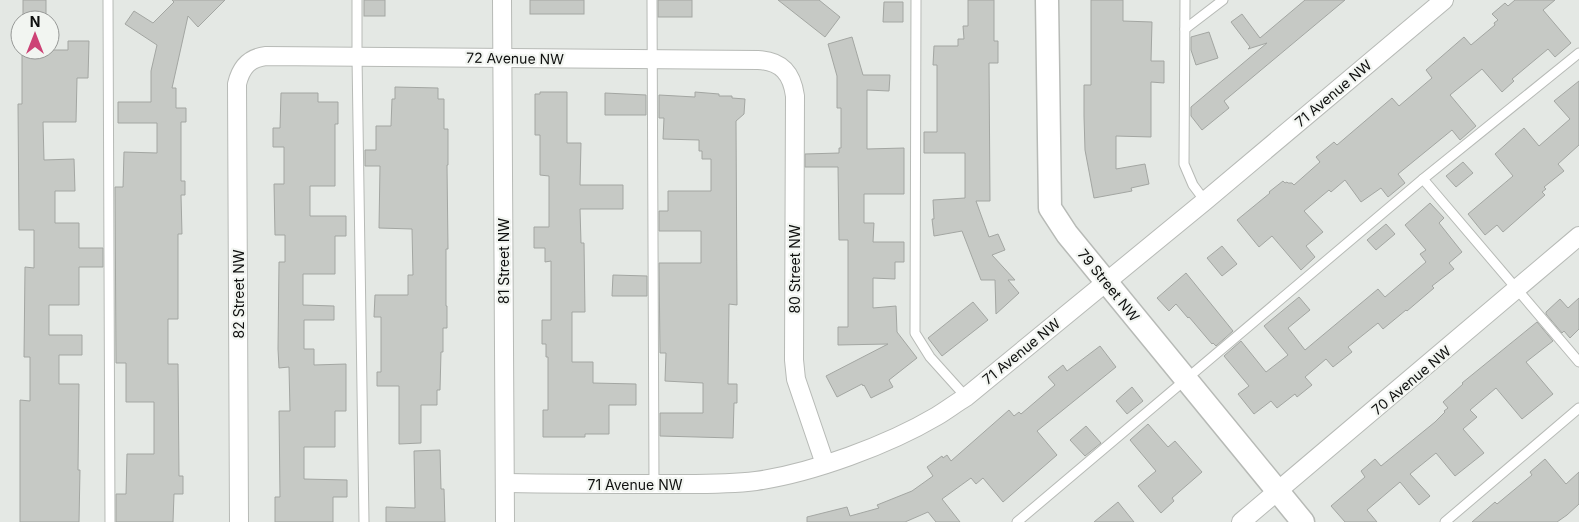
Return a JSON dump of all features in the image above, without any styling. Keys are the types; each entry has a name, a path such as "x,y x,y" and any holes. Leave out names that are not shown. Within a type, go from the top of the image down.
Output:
{"street":[{"name":"81 Street NW","path":"502,0 505,522"},
{"name":"79 Street NW","path":"1047,0 1050,208 1067,234 1303,522"},
{"name":"71 Avenue NW","path":"505,484 719,484 755,481 793,474 825,464 909,432 938,416 966,396 1205,201 1444,0"},
{"name":"72 Avenue NW","path":"243,68 256,57 266,56 767,60 777,64 786,72"},
{"name":"82 Street NW","path":"239,522 237,96 239,75 243,68"},
{"name":"80 Street NW","path":"786,72 793,83 795,96 794,360 796,379 825,464"},
{"name":"70 Avenue NW","path":"1241,522 1518,290 1579,236"}],"lane":[{"path":"108,0 110,522"},
{"path":"358,0 357,57 364,522"},
{"path":"652,0 654,484"},
{"path":"916,0 915,333 930,357 966,396"},
{"path":"1185,0 1184,164 1193,185 1205,201"},
{"path":"1185,29 1223,0"},
{"path":"1018,522 1423,179 1579,53"},
{"path":"1423,179 1579,362"},
{"path":"1445,522 1579,408"}],"building":[{"path":"23,0 46,0 46,10 23,10"},
{"path":"172,0 225,0 198,27 188,16 172,88 176,88 176,108 186,108 186,122 181,122 181,181 185,181 185,195 181,195 182,234 178,234 178,319 168,319 168,364 178,364 179,476 183,476 183,494 174,494 173,522 116,522 116,494 126,494 127,454 154,454 154,402 126,402 126,363 116,363 115,187 123,187 124,152 157,153 157,123 118,123 118,102 151,102 151,71 157,45 125,24 134,11 153,23 174,2"},
{"path":"364,0 385,0 385,16 364,16"},
{"path":"530,0 584,0 584,14 530,14"},
{"path":"658,0 692,0 692,17 658,17"},
{"path":"778,0 819,0 840,17 825,37"},
{"path":"968,0 994,0 994,41 998,41 998,63 989,63 990,201 976,201 989,237 998,234 1005,250 992,255 1015,280 1008,280 1019,293 996,314 995,280 981,280 962,231 934,236 932,219 934,219 933,200 965,198 965,153 924,153 924,132 937,132 937,65 933,65 934,46 958,46 958,39 964,39 963,26 968,26"},
{"path":"1091,0 1123,0 1123,21 1152,22 1151,61 1164,61 1164,83 1151,82 1151,137 1116,136 1116,169 1145,164 1149,184 1131,188 1132,191 1094,198 1085,150 1084,116 1084,85 1091,85"},
{"path":"1305,0 1345,0 1224,101 1229,108 1202,130 1191,116 1191,107 1267,43 1248,49 1250,47 1231,22 1242,14 1260,38"},
{"path":"1515,0 1555,0 1543,10 1571,43 1555,57 1548,49 1512,79 1514,81 1502,92 1482,69 1450,95 1476,126 1460,140 1452,130 1398,174 1405,183 1388,197 1381,188 1361,202 1345,180 1331,192 1329,190 1304,211 1323,232 1306,246 1315,257 1301,270 1272,236 1259,247 1237,220 1283,181 1294,185 1320,162 1316,157 1334,142 1337,145 1392,98 1399,106 1432,78 1426,70 1464,37 1471,45 1495,25 1494,23 1498,20 1492,14 1505,3 1508,6"},
{"path":"884,2 903,2 903,22 883,22"},
{"path":"1209,32 1218,58 1196,65 1191,50 1191,37"},
{"path":"852,37 863,75 890,75 889,91 867,90 867,149 904,148 904,194 864,194 864,223 874,223 873,242 904,242 904,262 895,262 895,279 873,278 873,308 896,306 897,332 917,358 889,380 893,387 871,398 862,384 837,397 826,376 888,344 838,345 838,327 848,327 848,240 839,240 838,167 805,167 805,154 839,153 839,148 841,148 841,108 837,108 837,76 828,44"},
{"path":"68,41 89,41 88,78 77,78 76,122 43,122 44,160 74,159 75,191 55,191 55,223 79,223 79,248 103,248 103,267 79,267 79,305 49,305 49,335 82,335 82,355 59,355 59,384 79,384 79,522 20,522 20,400 30,401 30,357 24,357 25,267 34,268 34,230 19,230 18,104 22,104 22,60 60,60 60,50 68,50"},
{"path":"1579,81 1579,145 1558,164 1564,171 1544,187 1546,189 1542,192 1545,195 1503,232 1497,225 1485,235 1468,214 1513,176 1495,154 1524,128 1539,146 1570,119 1554,101"},
{"path":"395,87 438,88 438,99 444,99 444,129 448,129 447,328 443,328 440,390 437,390 437,405 421,405 421,443 399,444 399,386 377,386 377,372 381,372 381,317 374,317 375,295 408,295 408,275 413,275 412,229 379,228 380,166 365,166 365,150 376,150 376,126 391,126 392,99 395,99"},
{"path":"540,92 567,92 567,143 581,143 580,185 623,185 623,209 580,209 581,243 584,243 585,312 572,312 572,362 593,362 593,383 636,384 636,405 609,405 609,434 585,434 585,437 543,437 543,410 548,410 548,357 546,357 546,344 542,344 542,320 551,320 551,261 545,262 545,248 534,248 534,227 549,227 549,176 540,175 540,135 535,135 535,94 540,94"},
{"path":"695,92 745,99 744,114 736,121 737,305 729,304 728,384 737,384 737,403 734,403 733,438 660,436 660,413 703,413 703,383 665,381 666,353 660,353 659,263 701,263 701,231 659,231 659,211 668,211 668,191 711,191 711,159 702,159 702,151 699,151 699,140 663,139 664,118 659,118 659,95 695,97"},
{"path":"281,93 318,93 318,102 338,102 338,124 335,124 335,186 310,186 310,216 346,216 346,236 335,236 335,274 303,274 303,305 334,306 334,320 304,320 304,349 314,349 314,365 346,364 346,411 335,411 335,447 304,447 304,479 347,480 347,497 333,497 333,522 275,522 275,497 280,497 279,411 290,411 289,367 279,368 278,349 279,262 285,262 285,235 275,235 274,184 284,184 284,147 273,147 273,128 280,128"},
{"path":"605,93 646,95 646,115 605,115"},
{"path":"1463,162 1473,173 1456,187 1446,176"},
{"path":"1430,203 1444,218 1439,223 1462,252 1449,263 1454,269 1432,286 1434,288 1407,311 1383,329 1378,323 1348,347 1352,352 1333,367 1326,359 1305,377 1312,385 1297,397 1295,394 1277,408 1271,401 1254,414 1238,394 1249,386 1224,356 1241,341 1266,372 1288,355 1264,326 1299,297 1310,310 1288,328 1305,350 1378,289 1385,297 1426,262 1420,254 1426,250 1405,225"},
{"path":"1386,224 1395,234 1376,250 1367,240"},
{"path":"1222,246 1237,264 1222,276 1207,258"},
{"path":"1186,273 1233,331 1216,346 1212,344 1176,304 1169,311 1157,298"},
{"path":"613,275 647,276 647,296 612,296"},
{"path":"1579,298 1579,329 1570,338 1564,331 1562,333 1546,312 1560,299 1568,308"},
{"path":"973,302 988,320 942,356 928,338"},
{"path":"1537,322 1553,341 1526,362 1553,394 1522,419 1496,388 1470,410 1477,417 1463,429 1484,453 1455,476 1436,453 1410,474 1430,496 1419,505 1400,482 1367,510 1377,522 1345,522 1331,506 1365,477 1361,471 1375,459 1381,466 1435,422 1448,408 1443,402 1462,383"},
{"path":"1100,346 1116,367 1037,431 1057,455 1003,502 983,478 976,484 971,478 942,499 960,522 936,522 928,512 905,522 807,522 807,517 847,507 850,516 879,508 877,505 912,491 933,476 927,467 942,456 943,458 947,455 951,461 1009,410 1014,416 1019,412 1021,414 1055,385 1048,377 1063,365 1067,371"},
{"path":"1132,387 1143,401 1127,414 1116,401"},
{"path":"1148,424 1168,447 1175,441 1202,472 1172,498 1174,501 1161,513 1138,486 1156,471 1130,440"},
{"path":"1086,426 1101,443 1085,456 1070,440"},
{"path":"440,450 441,489 444,489 445,522 386,522 386,507 415,508 414,451"},
{"path":"1545,459 1566,484 1579,472 1579,504 1567,515 1557,522 1472,522 1495,502 1497,504 1532,475 1530,472"},
{"path":"1118,502 1134,522 1094,522"}]}
